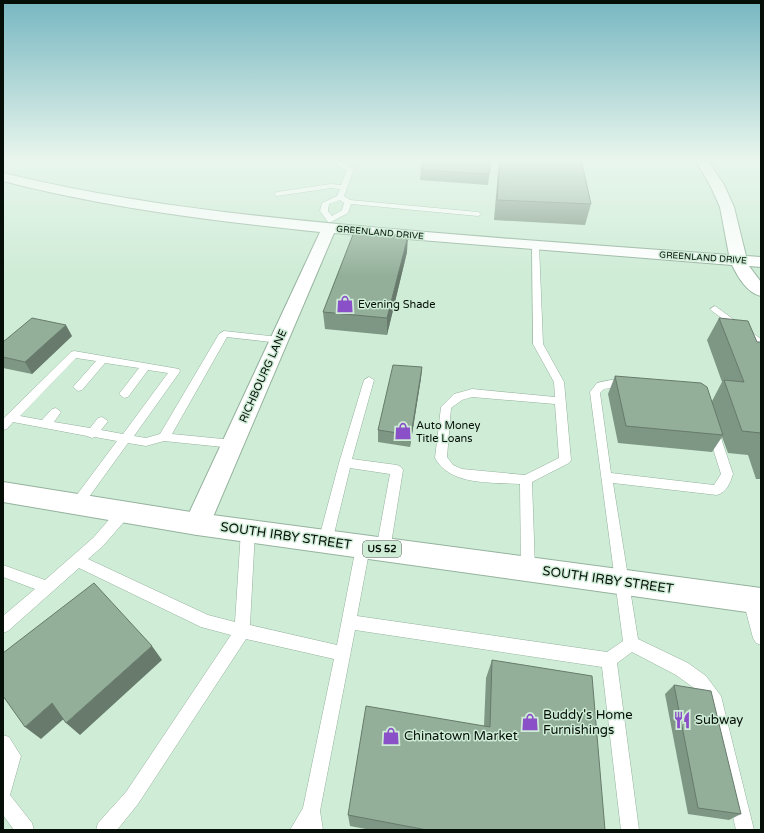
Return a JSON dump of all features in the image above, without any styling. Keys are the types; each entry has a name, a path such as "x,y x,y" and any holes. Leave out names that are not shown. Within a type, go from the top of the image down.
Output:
{"street":[{"name":"GREENLAND DRIVE","path":"101,198 161,209 330,224 535,245 761,262"},
{"path":"723,198 730,215 738,260 743,273 750,283 761,292"},
{"name":"RICHBOURG LANE","path":"197,524 330,224"},
{"name":"SOUTH IRBY STREET","path":"3,492 197,524 755,600"}],"lane":[{"path":"338,198 326,203 324,211 330,224 345,212 348,202"},
{"path":"341,198 348,202 478,214"},
{"path":"535,245 538,344 559,382 561,401 565,460 526,480 460,474 449,468 442,458 446,407 458,397 472,393 561,401"},
{"path":"715,309 761,344"},
{"path":"164,437 224,334 279,340"},
{"path":"7,422 74,354 175,371 77,504"},
{"path":"78,387 103,359"},
{"path":"124,394 146,366"},
{"path":"324,542 368,380"},
{"path":"606,478 717,490 723,484 727,474 704,402 695,395 685,391 611,384 601,386 596,392 606,478 631,644"},
{"path":"44,424 56,412"},
{"path":"92,434 102,421"},
{"path":"7,422 44,424 92,434 146,442 164,437 233,444"},
{"path":"314,830 311,811 349,622 397,470 346,463"},
{"path":"526,480 528,569"},
{"path":"3,626 98,542 124,512"},
{"path":"105,830 132,798 242,631 248,531"},
{"path":"77,560 206,622 342,654"},
{"path":"3,571 47,587"},
{"path":"755,600 761,638"},
{"path":"349,622 609,660 631,644"},
{"path":"631,644 682,669 700,682 715,702 745,830"},
{"path":"609,660 630,830"},
{"path":"3,743 12,756 3,791"},
{"path":"3,800 25,830"},
{"path":"299,830 311,811"}],"building":[{"path":"497,198 590,198 591,204 497,200"},
{"path":"354,232 408,236 387,318 323,312"},
{"path":"32,318 66,325 25,362 3,357 3,342"},
{"path":"719,318 748,321 757,342 761,342 761,433 742,431 724,380 744,382"},
{"path":"393,365 422,367 411,435 378,430"},
{"path":"615,376 701,383 707,387 723,435 626,426"},
{"path":"94,583 152,646 66,723 52,703 25,727 3,696 3,653"},
{"path":"492,660 592,676 605,830 427,830 348,815 366,706 490,727"},
{"path":"674,685 711,691 741,814 698,808"}],"place":[{"name":"Evening Shade","path":"345,304"},
{"name":"Auto Money Title Loans","path":"403,431"},
{"name":"Subway","path":"682,720"},
{"name":"Buddy's Home Furnishings","path":"530,722"},
{"name":"Chinatown Market","path":"391,736"}]}
